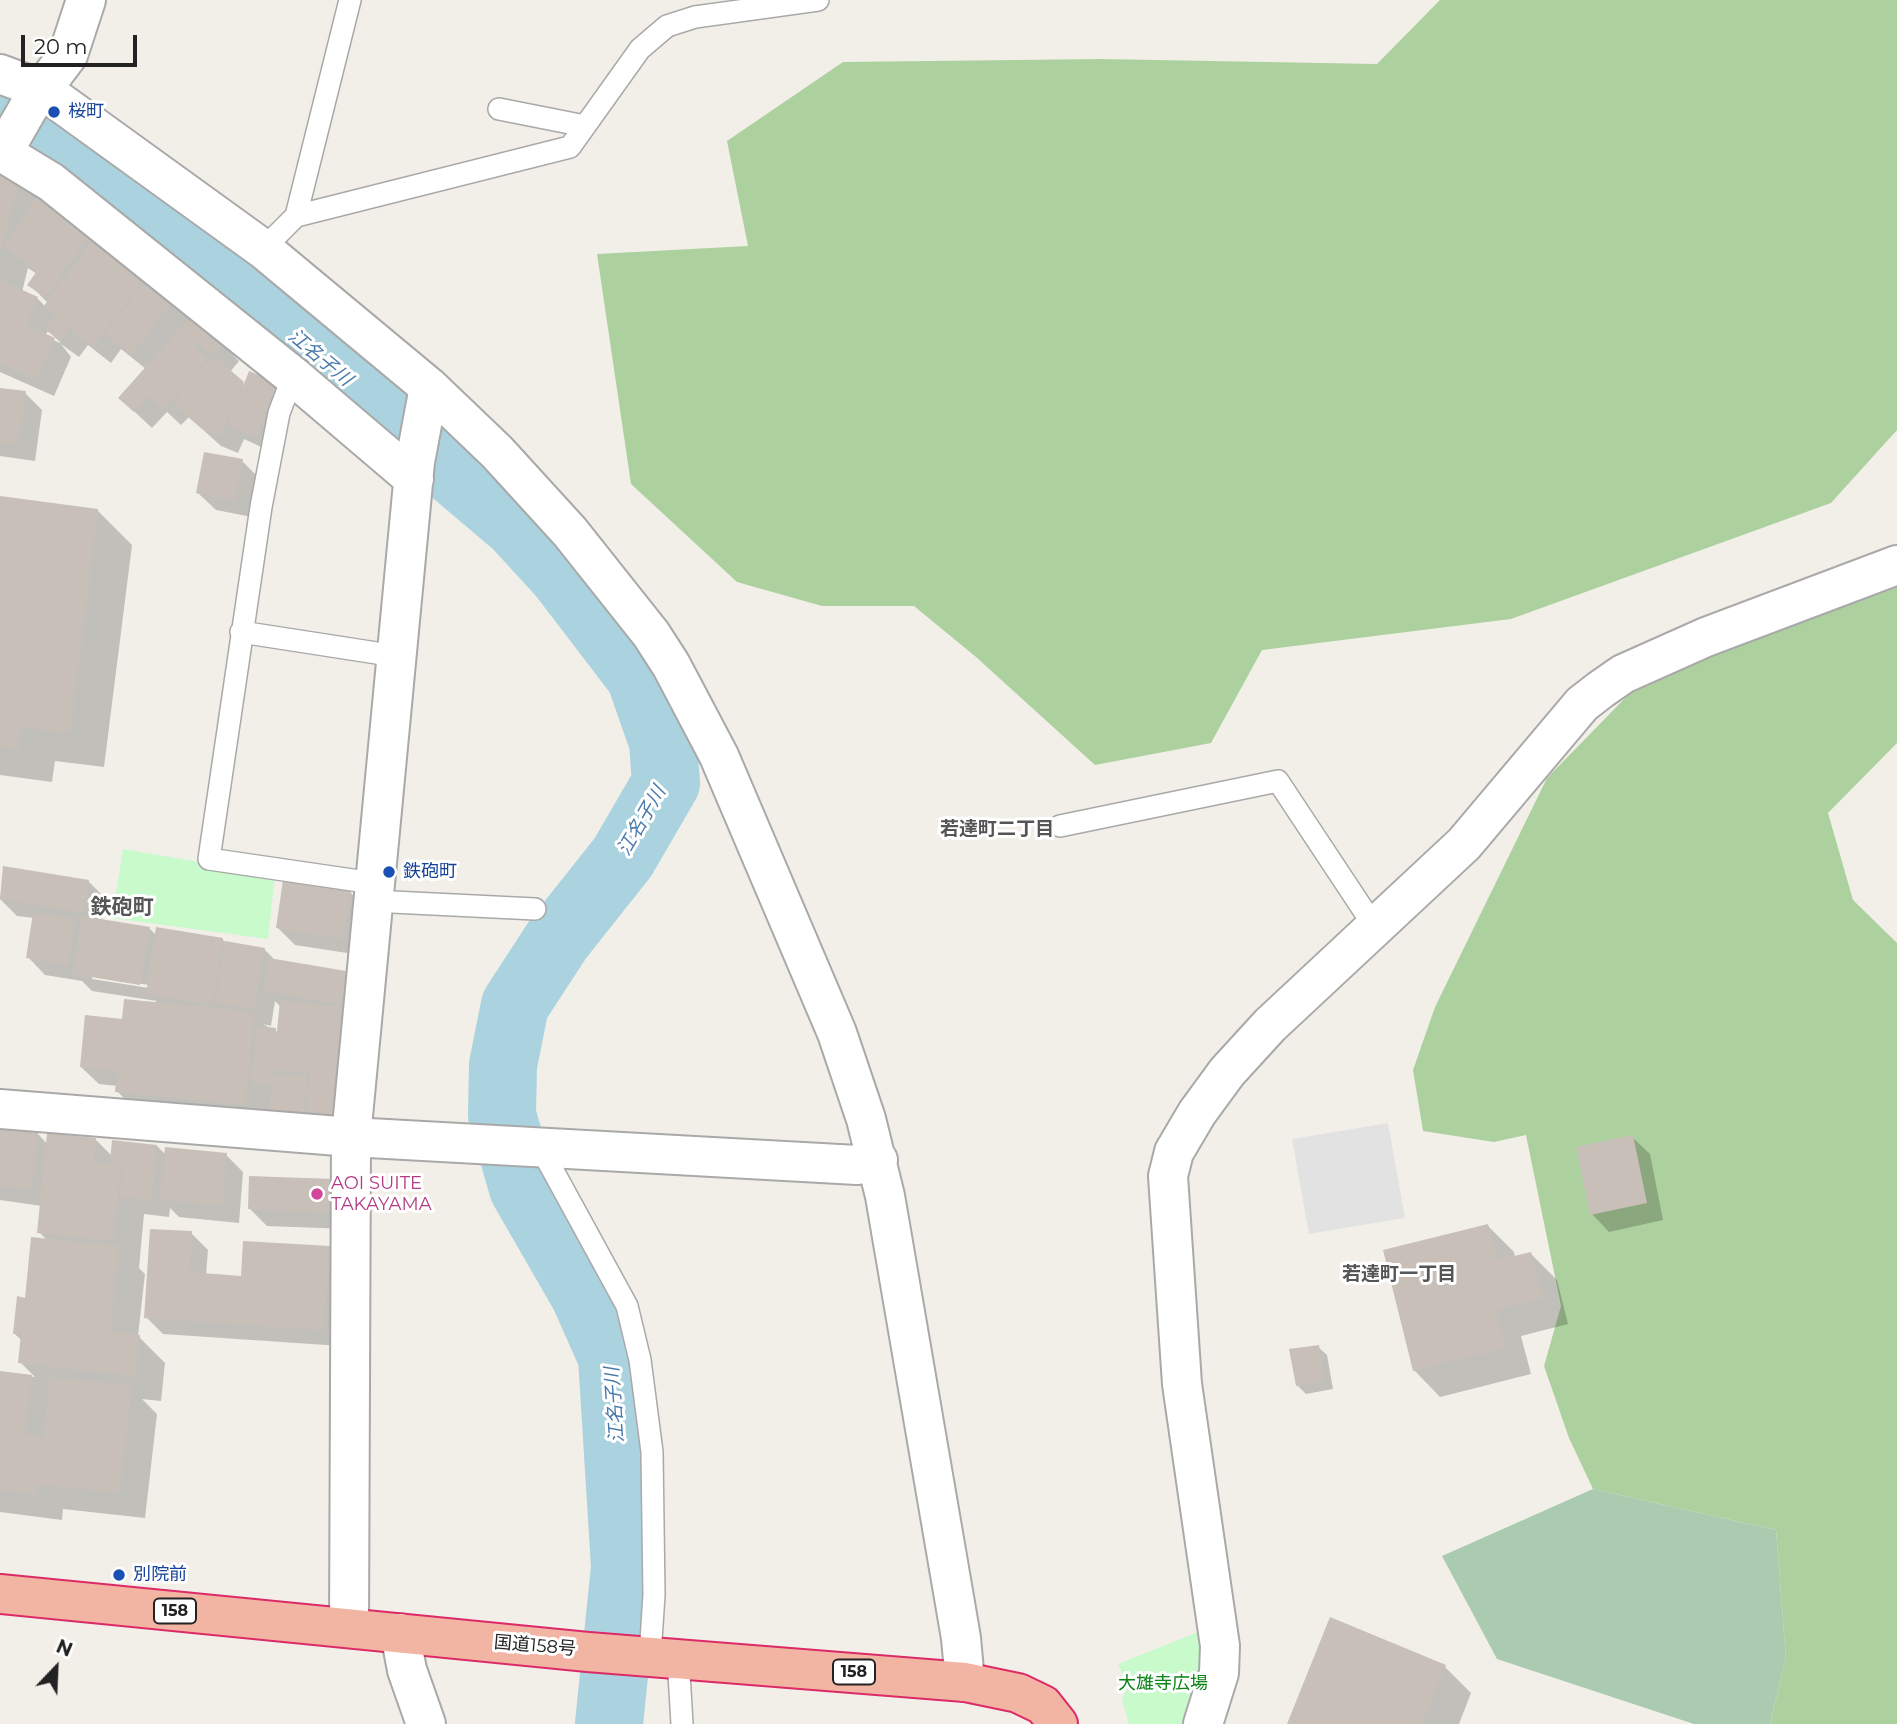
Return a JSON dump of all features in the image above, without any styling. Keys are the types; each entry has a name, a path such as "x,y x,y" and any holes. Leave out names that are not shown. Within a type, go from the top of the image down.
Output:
{"highway":[{"name":"国道158号","path":"0,1594 588,1652 655,1655 965,1682 1018,1693 1043,1704 1058,1724"}],"street":[{"path":"86,0 68,55 4,147 414,471"},
{"path":"0,74 264,249 426,396 497,452 570,532 651,634 671,665 719,755 837,1034 878,1160 961,1638 965,1682"},
{"path":"349,1628 351,1137 372,892 414,471 426,396"},
{"path":"1203,1724 1219,1673 1220,1646 1182,1384 1168,1176 1174,1152 1227,1072 1270,1025 1464,844 1582,704 1623,674 1706,637 1897,565"},
{"path":"0,1109 351,1137 539,1145 857,1165 878,1160"},
{"path":"400,1633 407,1670 426,1724"}],"lane":[{"path":"264,249 296,216 350,0"},
{"path":"296,216 570,147 640,49 667,26 695,17 818,0"},
{"path":"499,109 585,126"},
{"path":"293,376 279,413 241,632 209,859 372,892 535,909"},
{"path":"241,632 396,656"},
{"path":"1060,825 1278,781 1374,926"},
{"path":"539,1145 627,1306 640,1360 652,1452 655,1655 682,1724"}],"green space":[{"path":"1440,0 1897,0 1897,430 1831,503 1511,619 1262,650 1211,743 1095,765 976,657 914,606 822,606 737,582 631,484 597,254 748,246 727,141 843,62 1101,59 1377,64"},
{"path":"1897,577 1897,743 1828,813 1853,900 1897,943 1897,1724 1770,1724 1786,1658 1776,1530 1593,1489 1569,1438 1544,1366 1561,1306 1526,1135 1494,1142 1423,1131 1413,1070 1435,1007 1547,778 1633,690 1801,611"},
{"path":"123,849 275,875 268,939 112,918"},
{"path":"1593,1489 1776,1530 1786,1658 1770,1724 1694,1724 1497,1659 1442,1556"},
{"name":"大雄寺広場","path":"1203,1630 1206,1657 1184,1724 1129,1724 1122,1700 1128,1686 1118,1664"}],"shaded area":[{"path":"1388,1123 1405,1218 1309,1234 1292,1139"}],"building":[{"path":"0,170 21,175 1,249 0,249"},
{"path":"39,194 92,231 46,298 27,285 37,271 3,246"},
{"path":"95,236 123,257 61,341 44,329 55,314 44,306"},
{"path":"124,258 146,275 93,347 71,331"},
{"path":"147,278 175,298 132,355 105,335"},
{"path":"0,280 38,297 26,325 55,338 37,379 0,363"},
{"path":"192,315 223,343 212,355 197,342 193,346 208,359 163,409 148,396 134,412 118,398"},
{"path":"214,356 244,382 220,436 202,429 172,403"},
{"path":"249,371 278,383 256,437 228,425"},
{"path":"0,388 26,391 18,444 0,442"},
{"path":"204,452 243,459 235,501 196,493"},
{"path":"0,496 98,509 70,733 21,727 18,749 0,746"},
{"path":"3,866 89,880 84,913 0,899"},
{"path":"283,880 351,891 343,939 276,928"},
{"path":"33,913 75,919 68,965 26,958"},
{"path":"82,916 150,927 140,985 73,974"},
{"path":"156,927 223,938 212,1005 146,994"},
{"path":"225,941 265,948 254,1009 215,1003"},
{"path":"269,958 346,971 341,1004 263,991"},
{"path":"124,999 254,1012 245,1105 115,1092 117,1071 80,1067 85,1015 122,1019"},
{"path":"280,1001 343,1007 332,1122 305,1120 310,1073 273,1070"},
{"path":"257,1026 276,1028 270,1086 251,1085"},
{"path":"273,1074 307,1077 303,1117 269,1114"},
{"path":"0,1128 38,1133 31,1190 0,1186"},
{"path":"47,1133 96,1138 93,1162 121,1164 113,1241 37,1233"},
{"path":"1633,1135 1647,1203 1590,1215 1576,1147"},
{"path":"112,1140 157,1145 152,1200 120,1197 123,1162 110,1161"},
{"path":"165,1147 227,1153 222,1206 160,1200"},
{"name":"AOI SUITE TAKAYAMA","path":"249,1176 333,1179 331,1213 248,1209"},
{"path":"1488,1224 1497,1260 1531,1252 1543,1298 1496,1310 1506,1348 1413,1371 1383,1250"},
{"path":"150,1229 192,1231 189,1272 241,1276 243,1241 330,1246 324,1330 144,1318"},
{"path":"31,1237 119,1246 110,1332 140,1335 135,1376 18,1363 21,1334 13,1334 17,1296 25,1298"},
{"path":"1319,1345 1325,1381 1296,1386 1289,1349"},
{"path":"0,1371 32,1375 25,1435 43,1437 50,1377 132,1386 120,1493 38,1484 37,1494 0,1490"},
{"path":"1330,1617 1446,1665 1422,1724 1287,1724"}],"waterway":[{"name":"江名子川","path":"0,114 46,136 179,238 516,524 562,574 640,676 663,742 666,783 623,857 558,939 515,1005 503,1065 502,1115 523,1188 584,1294 612,1357 625,1567 609,1724"}],"place":[{"name":"桜町","path":"54,112"},
{"name":"鉄砲町","path":"389,872"},
{"name":"AOI SUITE TAKAYAMA","path":"317,1194"},
{"name":"別院前","path":"119,1575"}],"district":[{"name":"若達町二丁目","path":"997,829"},
{"name":"鉄砲町","path":"122,908"},
{"name":"若達町一丁目","path":"1399,1274"}]}
